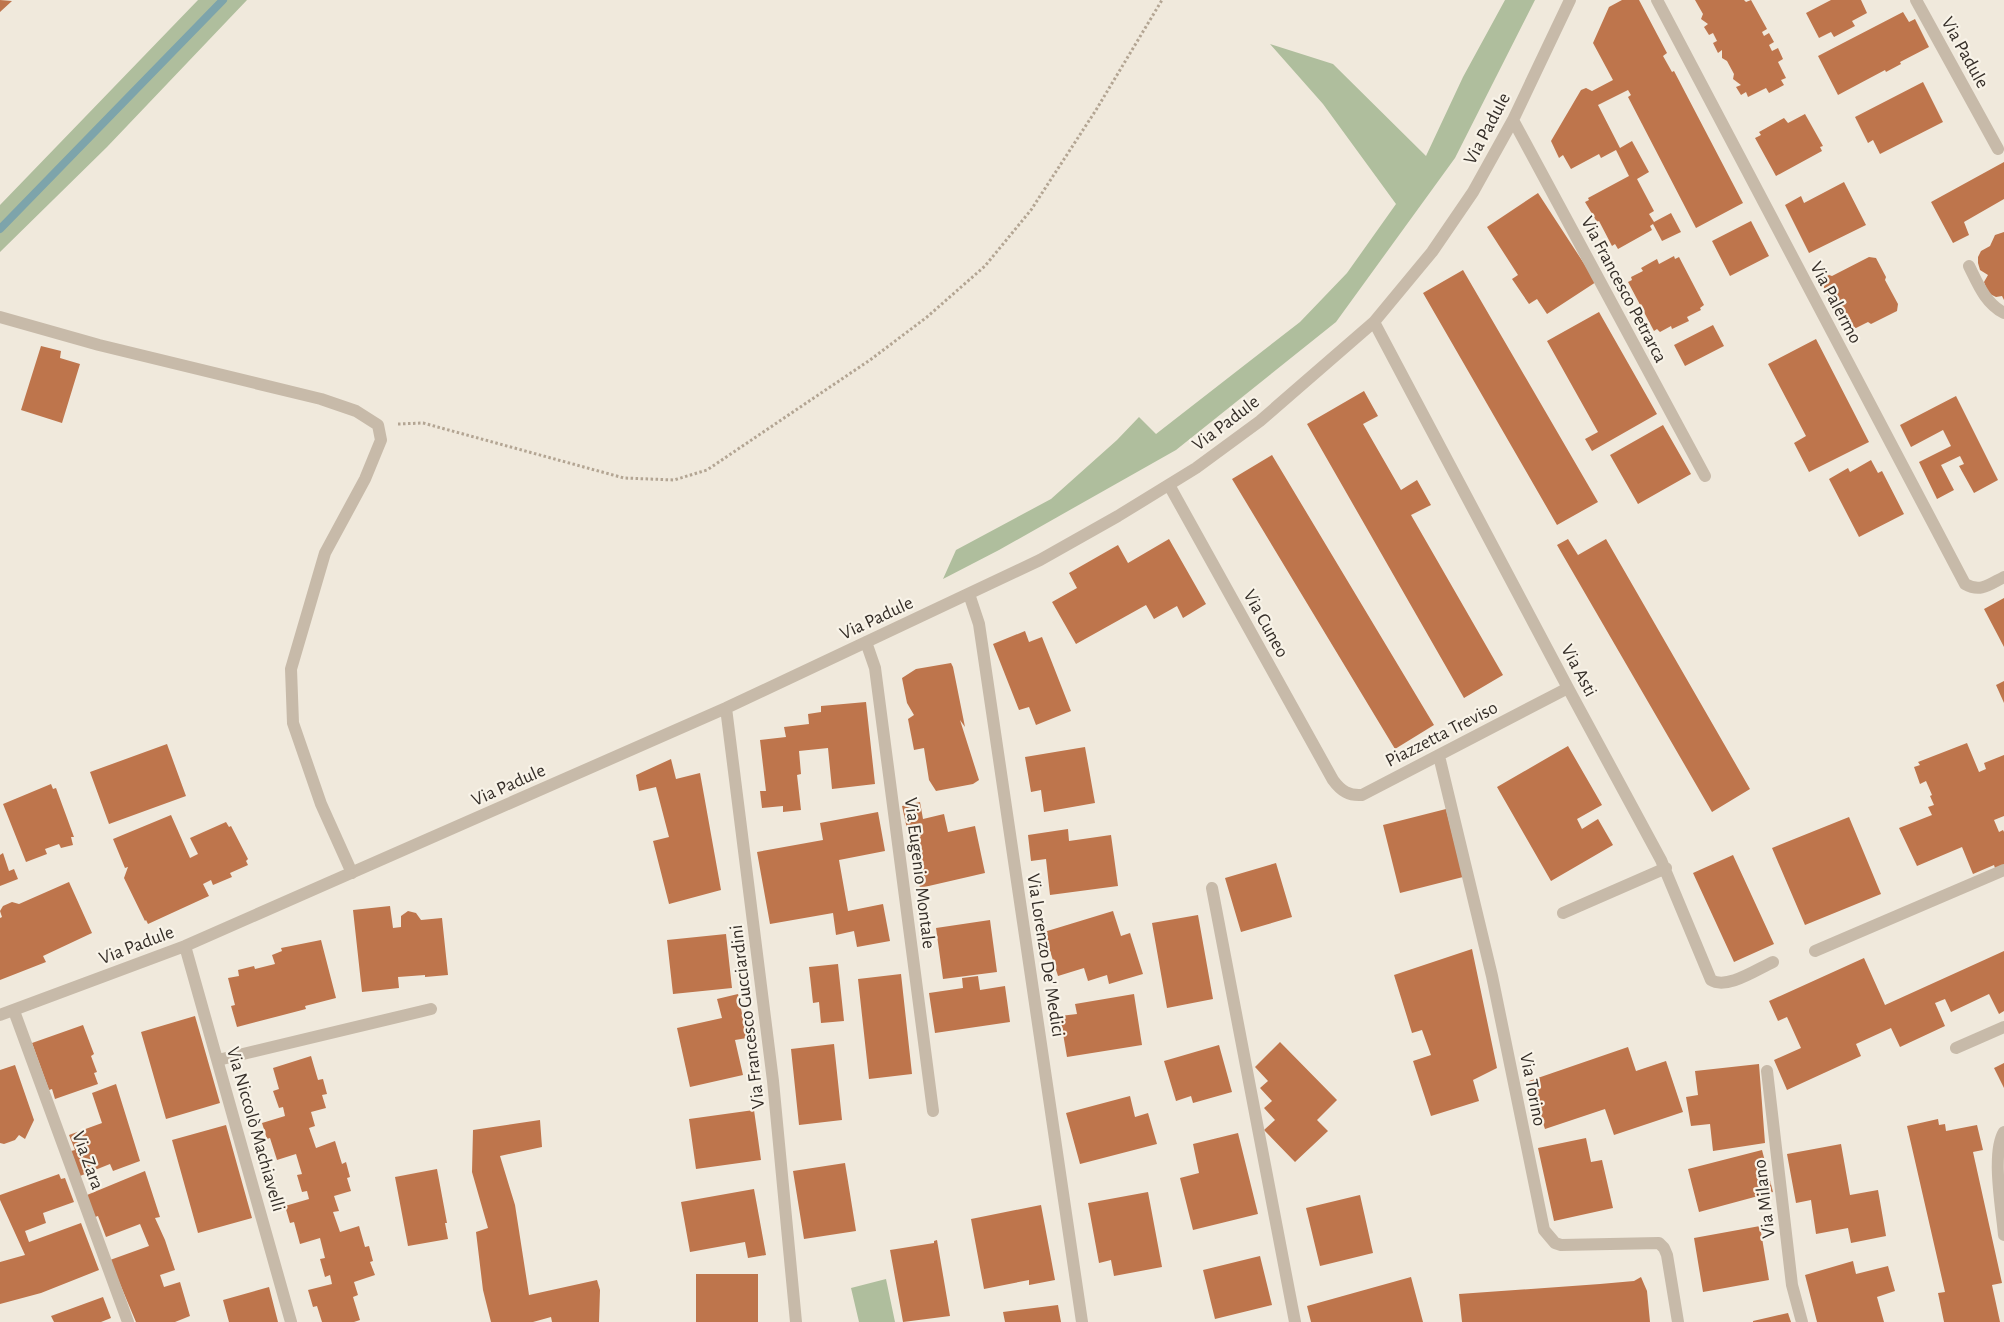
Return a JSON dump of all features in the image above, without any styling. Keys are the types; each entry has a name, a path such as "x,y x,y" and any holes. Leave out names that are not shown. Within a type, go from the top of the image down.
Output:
{"street":[{"name":"Via Padule","path":"0,1015 185,946 726,708 1040,560 1196,468 1260,421 1374,322 1432,252 1473,192 1513,120 1570,0"},
{"name":"Via Palermo","path":"1657,0 1965,584 1973,588 1982,588 2004,577"},
{"name":"Via Padule","path":"1916,0 1998,149"},
{"name":"Via Francesco Petrarca","path":"1513,120 1705,476"},
{"path":"1969,266 1984,296 1994,308 2004,313"},
{"path":"0,317 99,345 321,399 356,411 378,425 381,440 365,479 325,553 291,670 293,723 321,804 352,873"},
{"name":"Via Asti","path":"1374,322 1568,688 1666,868 1706,972 1711,980 1717,984 1730,982 1773,962"},
{"name":"Via Cuneo","path":"1169,485 1333,780"},
{"name":"Via Lorenzo De' Medici","path":"968,594 979,624 1082,1322"},
{"name":"Via Eugenio Montale","path":"866,642 875,668 933,1111"},
{"name":"Piazzetta Treviso","path":"1333,780 1339,788 1347,793 1353,796 1362,796 1568,688"},
{"name":"Via Francesco Gucciardini","path":"726,708 773,1082 796,1322"},
{"name":"Via Torino","path":"1440,756 1492,976 1544,1230 1554,1243 1561,1245 1659,1242 1667,1255 1678,1322"},
{"path":"1563,913 1666,868"},
{"path":"1815,951 2004,870"},
{"path":"1212,888 1296,1322"},
{"name":"Via Niccolò Machiavelli","path":"185,946 291,1322"},
{"path":"218,1060 430,1009"},
{"name":"Via Zara","path":"14,1011 128,1322"},
{"path":"1956,1048 2004,1027"},
{"name":"Via Milano","path":"1767,1071 1792,1285 1802,1322"},
{"path":"2004,1132 2000,1138 1997,1156 2004,1235"}],"path":[{"path":"378,425 423,424 624,478 674,480 707,470 870,360 927,317 985,266 1031,210 1096,110 1162,0"}],"green space":[{"path":"198,0 247,0 107,147 0,252 0,205"},
{"path":"1505,0 1535,0 1455,158 1336,322 1176,450 999,550 943,579 956,550 1051,499 1117,440 1139,417 1156,434 1300,322 1347,273 1396,204 1323,104 1270,44 1333,64 1426,156 1463,77"},
{"path":"886,1279 895,1322 859,1322 851,1288"}],"building":[{"path":"0,0 12,1 0,12"},
{"path":"1622,0 1639,0 1667,53 1663,56 1672,72 1674,71 1743,203 1696,228 1628,97 1631,95 1628,90 1598,105 1620,148 1632,141 1649,172 1637,179 1654,211 1649,214 1654,222 1671,213 1681,232 1662,241 1653,224 1650,226 1652,230 1618,249 1615,244 1612,246 1599,221 1597,222 1585,202 1589,200 1588,198 1629,176 1616,150 1601,158 1599,154 1571,169 1563,155 1559,158 1551,141 1581,90 1586,88 1592,91 1613,80 1593,43 1609,7"},
{"path":"1695,0 1744,0 1746,2 1751,0 1767,29 1762,32 1764,36 1769,33 1774,42 1769,45 1772,51 1778,48 1783,59 1778,62 1786,78 1781,80 1784,85 1769,93 1766,88 1748,97 1746,92 1741,95 1736,87 1741,85 1733,79 1734,74 1727,61 1722,58 1722,50 1718,53 1713,43 1717,41 1713,33 1709,35 1704,27 1708,24 1701,19 1703,14"},
{"path":"1831,0 1861,0 1867,13 1852,21 1855,26 1834,37 1831,32 1819,38 1806,13"},
{"path":"1903,12 1909,22 1915,19 1929,47 1900,62 1901,64 1886,72 1885,70 1838,95 1818,56"},
{"path":"1923,82 1943,122 1880,154 1873,140 1868,143 1855,117"},
{"path":"1805,114 1823,146 1820,147 1822,151 1776,176 1755,138 1761,135 1759,132 1784,118 1788,123"},
{"path":"2004,162 2004,199 1964,222 1969,235 1953,243 1931,202"},
{"path":"1844,182 1866,225 1809,253 1785,205 1801,196 1804,203"},
{"path":"1538,193 1596,282 1547,314 1537,299 1529,304 1512,279 1518,275 1487,227"},
{"path":"1751,221 1769,256 1730,276 1712,241"},
{"path":"2004,232 2004,300 2002,296 1996,297 1988,293 1984,282 1988,275 1980,270 1978,257 1981,251 1990,246 1995,235"},
{"path":"1674,256 1675,259 1679,257 1704,305 1700,308 1701,310 1687,317 1689,321 1672,329 1671,326 1660,332 1657,329 1654,331 1628,282 1632,280 1631,277 1643,271 1641,268 1657,259 1659,264"},
{"path":"1869,257 1876,258 1886,277 1885,280 1898,304 1897,311 1871,324 1868,322 1856,328 1849,327 1833,300 1830,299 1821,279 1829,275 1832,276"},
{"path":"1463,270 1598,502 1557,525 1423,293"},
{"path":"1599,312 1657,414 1592,451 1585,439 1598,432 1547,341"},
{"path":"1713,325 1724,346 1685,366 1674,345"},
{"path":"1816,339 1869,442 1809,472 1794,443 1806,436 1768,364"},
{"path":"41,346 61,351 60,358 80,364 62,423 21,410"},
{"path":"1364,391 1378,416 1363,424 1401,490 1417,480 1431,505 1411,515 1503,675 1464,698 1307,424"},
{"path":"1956,396 1998,480 1974,493 1959,466 1964,464 1960,456 1941,465 1954,490 1937,499 1919,462 1951,446 1943,430 1911,447 1900,425"},
{"path":"1663,425 1691,474 1638,504 1610,455"},
{"path":"1272,455 1434,725 1395,749 1232,479"},
{"path":"1871,460 1878,473 1882,471 1904,514 1859,537 1829,479 1848,468 1850,472"},
{"path":"1169,539 1206,604 1183,618 1177,606 1154,619 1146,605 1076,644 1052,602 1077,588 1069,573 1118,545 1128,563"},
{"path":"1568,539 1578,555 1606,539 1750,789 1712,812 1557,545"},
{"path":"2004,598 2004,647 1984,609"},
{"path":"1025,631 1029,642 1042,637 1071,711 1036,725 1029,707 1019,710 993,644"},
{"path":"951,663 965,727 960,720 979,780 973,784 936,791 929,780 924,748 914,750 908,719 914,715 907,703 902,678 916,669"},
{"path":"2004,681 2004,703 1996,685"},
{"path":"866,702 875,784 832,789 828,748 799,751 801,774 797,775 801,810 783,812 783,806 762,808 760,791 766,791 760,740 786,737 784,727 809,724 808,714 821,712 821,706"},
{"path":"1967,743 1979,772 1986,769 1984,763 2004,755 2004,816 1994,820 1999,832 2003,830 2004,832 2004,867 1996,871 1994,865 1973,874 1962,847 1917,866 1899,828 1932,815 1928,807 1934,805 1926,781 1920,784 1914,767 1920,765 1918,762"},
{"path":"167,744 186,796 109,824 90,772"},
{"path":"1568,746 1602,805 1577,819 1582,829 1598,819 1613,845 1551,881 1497,787"},
{"path":"1085,747 1095,803 1044,812 1041,790 1031,792 1025,757"},
{"path":"671,759 676,779 700,773 721,890 669,904 653,841 669,837 656,787 639,791 636,775"},
{"path":"51,784 53,789 56,788 74,837 71,837 73,845 61,848 59,844 45,849 47,854 26,862 3,804"},
{"path":"920,802 923,819 944,814 948,832 975,826 985,873 920,888 902,806"},
{"path":"1446,809 1463,877 1400,893 1383,825"},
{"path":"878,812 885,851 839,860 848,911 883,904 890,941 857,947 854,931 836,935 833,913 770,924 757,852 823,840 820,823"},
{"path":"171,815 190,858 198,854 190,838 226,822 229,827 231,826 248,859 246,861 248,865 230,873 232,877 213,885 211,880 203,884 209,896 148,924 124,878 128,867 125,868 113,839"},
{"path":"1849,817 1881,894 1805,925 1772,848"},
{"path":"1068,829 1069,841 1111,835 1118,886 1050,895 1046,859 1031,861 1028,835"},
{"path":"3,853 9,871 14,869 18,879 0,886 0,855"},
{"path":"1733,855 1774,944 1734,962 1693,873"},
{"path":"1276,863 1292,917 1241,932 1225,878"},
{"path":"69,882 92,933 43,956 46,962 0,980 0,918 2,917 0,911 3,906 12,902 19,904"},
{"path":"390,906 393,928 401,927 401,916 408,911 416,913 421,920 442,918 448,975 398,977 399,988 362,992 353,910"},
{"path":"1113,911 1121,936 1130,933 1143,974 1109,984 1107,975 1088,981 1084,968 1058,976 1044,932"},
{"path":"1198,915 1213,999 1167,1008 1152,923"},
{"path":"990,920 997,972 943,979 936,928"},
{"path":"726,934 732,988 673,994 667,940"},
{"path":"321,940 336,998 305,1006 306,1009 237,1027 231,1006 235,1005 228,978 239,976 238,970 254,966 255,969 275,964 272,955 282,951 281,948"},
{"path":"1472,949 1497,1068 1473,1080 1479,1101 1431,1116 1413,1061 1431,1055 1422,1030 1412,1033 1394,975"},
{"path":"2004,951 2004,1011 1999,1014 1989,994 1951,1012 1945,999 1935,1003 1945,1026 1900,1047 1891,1028 1856,1044 1861,1056 1787,1090 1774,1060 1801,1048 1787,1017 1778,1021 1769,1001 1864,958 1885,1005"},
{"path":"838,964 844,1021 821,1023 819,1002 813,1003 809,967"},
{"path":"901,974 912,1074 869,1079 858,979"},
{"path":"978,976 980,990 1005,986 1010,1022 935,1033 929,993 963,988 962,978"},
{"path":"738,994 747,1038 735,1040 743,1075 690,1087 677,1028 722,1018 717,999"},
{"path":"1134,994 1142,1045 1067,1057 1060,1016 1077,1014 1075,1004"},
{"path":"195,1016 220,1103 166,1119 141,1032"},
{"path":"83,1025 94,1054 91,1056 97,1072 94,1073 98,1084 55,1099 52,1089 49,1090 32,1043"},
{"path":"1280,1042 1337,1100 1317,1120 1328,1131 1295,1162 1264,1130 1275,1120 1264,1108 1272,1101 1260,1088 1268,1081 1255,1067"},
{"path":"834,1044 842,1120 799,1125 791,1049"},
{"path":"1219,1045 1232,1092 1193,1103 1191,1096 1176,1101 1164,1061"},
{"path":"1628,1047 1636,1071 1666,1061 1683,1112 1614,1135 1605,1109 1545,1129 1529,1081"},
{"path":"311,1056 318,1080 323,1079 327,1094 322,1095 326,1108 311,1112 315,1126 309,1128 316,1148 335,1141 342,1164 346,1162 350,1177 347,1178 351,1191 334,1196 339,1211 333,1212 340,1232 359,1226 365,1247 369,1246 373,1261 370,1262 375,1275 354,1282 358,1295 353,1297 360,1320 354,1322 322,1322 317,1306 313,1307 308,1290 332,1284 330,1275 325,1277 320,1259 325,1258 320,1238 300,1244 294,1222 290,1223 285,1206 309,1199 307,1191 302,1192 297,1175 302,1174 296,1154 277,1160 270,1138 267,1139 262,1123 285,1116 283,1107 279,1108 273,1091 279,1089 273,1068"},
{"path":"2004,1063 2004,1088 1994,1068"},
{"path":"1759,1064 1765,1143 1713,1151 1710,1124 1691,1126 1686,1097 1698,1095 1695,1071"},
{"path":"15,1065 34,1120 25,1139 19,1135 15,1140 4,1144 0,1143 0,1070"},
{"path":"116,1084 140,1161 113,1171 110,1164 80,1176 71,1151 75,1150 69,1135 102,1123 92,1093"},
{"path":"1130,1096 1135,1117 1148,1113 1157,1144 1080,1164 1066,1113"},
{"path":"754,1110 761,1160 696,1169 689,1119"},
{"path":"1938,1119 1939,1125 1945,1124 1946,1131 1977,1125 1983,1150 1973,1152 2002,1283 1992,1285 2000,1322 1944,1322 1938,1293 1945,1292 1907,1126"},
{"path":"540,1120 542,1147 500,1156 515,1205 529,1295 597,1280 600,1290 599,1322 552,1322 551,1317 533,1322 491,1322 483,1290 476,1232 488,1228 472,1172 473,1130"},
{"path":"226,1125 252,1218 198,1233 172,1140"},
{"path":"1238,1133 1258,1214 1193,1230 1180,1178 1199,1173 1193,1144"},
{"path":"1586,1138 1591,1162 1602,1160 1613,1208 1554,1221 1538,1148"},
{"path":"1841,1144 1850,1195 1878,1190 1886,1236 1851,1243 1848,1228 1816,1234 1811,1200 1796,1203 1787,1154"},
{"path":"1762,1150 1773,1192 1699,1212 1688,1169"},
{"path":"845,1163 856,1231 804,1239 793,1171"},
{"path":"437,1169 448,1239 408,1246 395,1177"},
{"path":"145,1171 160,1217 155,1218 175,1270 160,1275 164,1287 180,1282 190,1316 175,1322 136,1322 110,1260 149,1246 140,1224 106,1237 98,1216 95,1217 87,1195"},
{"path":"59,1174 61,1179 65,1178 74,1202 43,1213 46,1223 25,1231 29,1242 81,1223 99,1270 41,1293 0,1304 0,1262 25,1255 0,1200 0,1195"},
{"path":"754,1189 766,1255 748,1258 745,1242 690,1252 681,1202"},
{"path":"1148,1192 1162,1267 1114,1276 1111,1260 1099,1263 1088,1203"},
{"path":"1360,1195 1373,1253 1320,1266 1306,1208"},
{"path":"1041,1205 1055,1280 1029,1285 1029,1280 984,1289 971,1219"},
{"path":"1760,1226 1769,1280 1703,1292 1694,1238"},
{"path":"937,1240 950,1316 903,1322 890,1250 934,1243"},
{"path":"1260,1256 1272,1305 1215,1319 1203,1270"},
{"path":"1853,1261 1856,1274 1888,1266 1895,1291 1877,1297 1884,1322 1817,1322 1805,1275"},
{"path":"696,1274 758,1274 758,1322 696,1322"},
{"path":"1411,1277 1423,1322 1311,1322 1307,1306"},
{"path":"1641,1277 1647,1291 1650,1322 1462,1322 1459,1294 1634,1281"},
{"path":"269,1287 278,1322 229,1322 223,1300"},
{"path":"103,1297 111,1318 101,1322 54,1322 51,1316"},
{"path":"1058,1305 1061,1322 1005,1322 1003,1312"},
{"path":"1788,1313 1791,1322 1753,1322 1753,1321"}],"waterway":[{"path":"0,229 223,0"}]}
